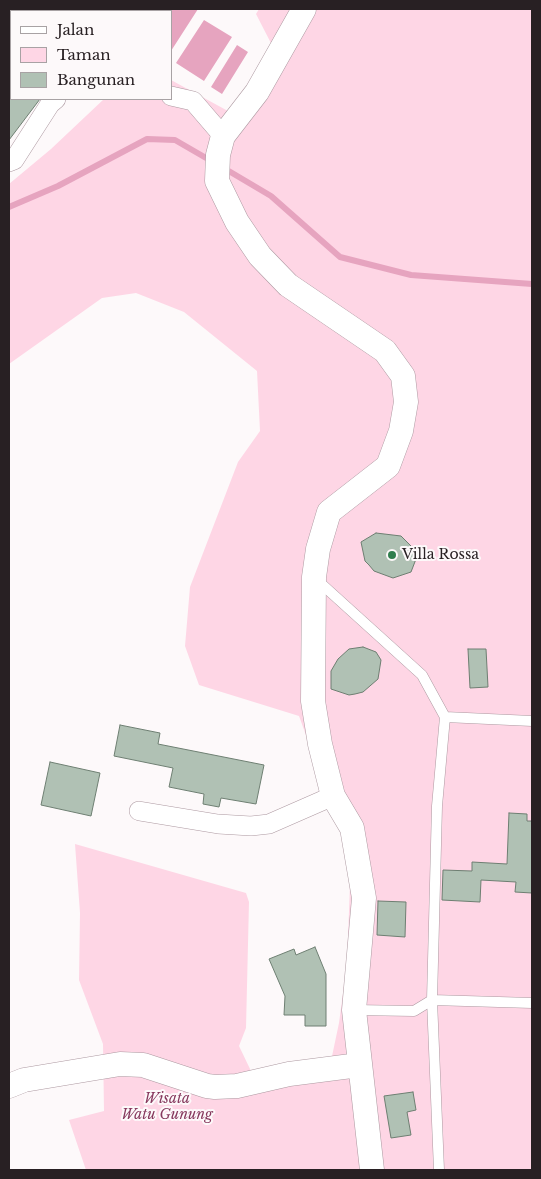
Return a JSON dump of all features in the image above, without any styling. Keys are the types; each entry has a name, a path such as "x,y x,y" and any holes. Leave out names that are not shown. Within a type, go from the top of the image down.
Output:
{"street":[{"path":"304,9 257,92 220,146 217,181 237,222 260,256 288,285 385,351 403,376 405,409 401,432 388,466 329,512 318,549 314,577 313,701 320,744 333,796 352,828 364,898 354,1010 372,1170"},
{"path":"172,96 193,101 220,146"},
{"path":"9,162 14,160 50,104 55,100"},
{"path":"140,811 218,824 251,826 269,824 333,796"},
{"path":"9,1086 24,1080 120,1064 144,1065 207,1086 237,1086 289,1074 359,1065"}],"lane":[{"path":"314,577 422,675 445,717 437,806 432,1000 439,1170"},
{"path":"445,717 532,721"},
{"path":"354,1010 414,1011 432,1000 532,1002"}],"green space":[{"path":"9,9 49,9 10,10 9,43"},
{"name":"Wisata Watu Gunung","path":"259,9 532,9 532,1170 86,1170 69,1120 104,1111 103,1044 79,980 80,913 75,844 246,893 249,902 246,1028 239,1046 251,1071 331,1061 339,1023 347,964 351,858 299,716 199,685 185,646 190,587 238,462 260,431 257,371 184,312 136,293 102,298 9,364 9,184 51,149 103,100 172,100 172,81 228,111 275,51 256,14"}],"shaded area":[{"path":"198,9 172,49 172,10 156,10"},
{"path":"204,20 232,37 204,81 176,63"},
{"path":"237,45 248,52 222,94 211,87"}],"building":[{"path":"9,99 39,100 9,140"},
{"path":"376,533 401,536 411,546 416,559 411,572 393,578 374,571 365,561 361,542"},
{"path":"363,647 376,652 381,660 378,679 363,692 355,694 349,695 331,689 331,671 338,659 349,649"},
{"path":"468,649 486,649 488,687 470,688"},
{"path":"120,725 160,733 158,744 264,765 256,804 221,798 219,807 203,804 204,794 169,787 173,768 114,756"},
{"path":"50,762 100,773 91,816 41,805"},
{"path":"509,813 527,814 527,821 532,821 532,893 515,892 516,882 481,880 480,902 442,900 443,870 472,871 472,862 507,864"},
{"path":"378,901 406,902 405,937 377,935"},
{"path":"315,947 326,974 326,1026 305,1026 305,1015 284,1015 285,996 269,959 294,949 296,955"},
{"path":"413,1092 416,1110 407,1112 411,1135 391,1138 384,1096"}],"waterway":[{"path":"9,207 58,186 147,139 175,140 213,162"},
{"path":"222,167 271,196 340,257 411,275 532,284"}],"place":[{"name":"Villa Rossa","path":"392,555"}]}
